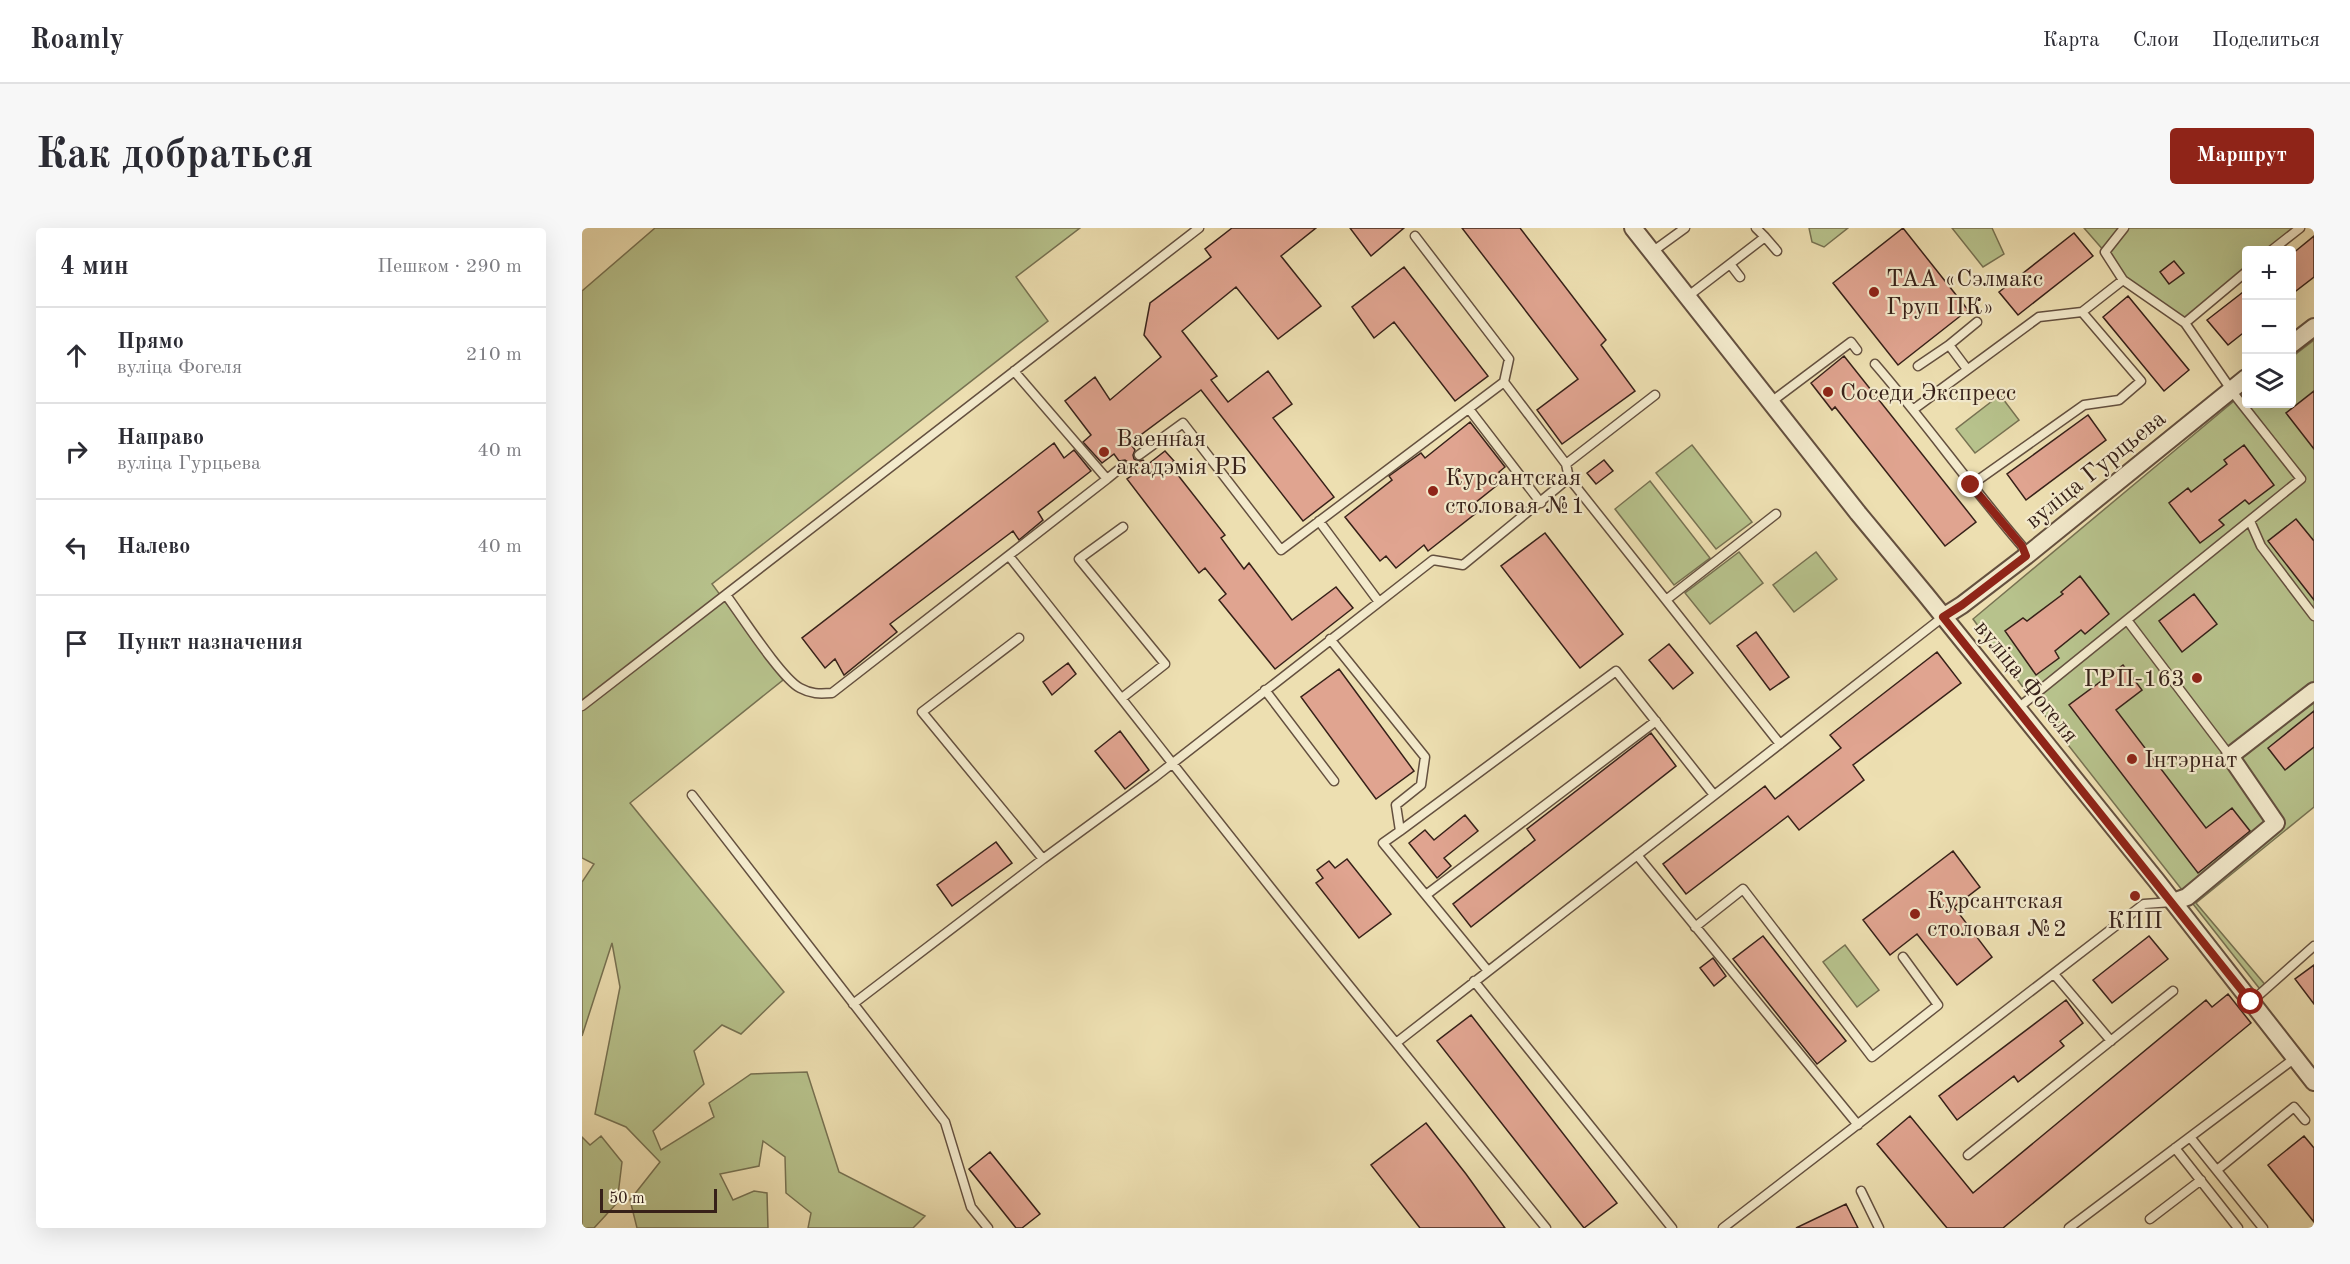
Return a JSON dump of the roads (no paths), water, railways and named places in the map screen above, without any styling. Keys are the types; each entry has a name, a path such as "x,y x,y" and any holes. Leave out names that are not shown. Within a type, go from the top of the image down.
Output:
{"street":[{"name":"вуліца Фогеля","path":"1633,228 1858,513 2173,902 2314,1082"},
{"path":"2296,341 2314,327"},
{"name":"вуліца Гурцьева","path":"1943,617 2026,556 2242,382"},
{"path":"2173,902 2187,897 2277,823 2230,756 2314,691"}],"lane":[{"path":"582,706 1199,228"},
{"path":"1652,252 1685,228"},
{"path":"1756,228 1778,251"},
{"path":"2018,708 2301,479 2232,390 2185,323 2123,280 2105,252 2124,228"},
{"path":"2277,246 2300,228"},
{"path":"1139,455 1183,423 1281,550 1504,382 1509,359 1415,236"},
{"path":"1687,297 1766,237"},
{"path":"1730,264 1740,277"},
{"path":"2185,323 2242,276"},
{"path":"1914,409 2039,317 2082,312 2123,280"},
{"path":"1971,485 2084,405 2119,400 2141,381 2082,312"},
{"path":"1918,366 1977,322"},
{"path":"1771,402 1781,392 1851,342 1857,350"},
{"path":"1949,345 1967,369"},
{"path":"1875,364 1914,409 1971,485 2022,546 2026,556"},
{"path":"1014,371 1107,479"},
{"path":"1504,382 1566,464 1569,478 1780,744"},
{"path":"1566,464 1655,395"},
{"path":"1469,409 1541,503"},
{"path":"726,595 784,674 797,687 814,694 832,693 1123,466"},
{"path":"853,1004 1155,777 1172,761 1433,560 1463,565 1569,478"},
{"path":"1666,600 1776,514"},
{"path":"1319,521 1379,602"},
{"path":"2250,521 2261,546 2314,616"},
{"path":"1122,698 1165,664 1079,559 1123,527"},
{"path":"1009,556 1172,761 1282,905 1546,1228"},
{"path":"1395,1043 1943,617"},
{"path":"2127,620 2230,756"},
{"path":"1019,638 922,712 1043,859"},
{"path":"1330,639 1425,757 1421,785 1396,805 1400,831"},
{"path":"1488,971 1383,843 1616,671 1714,795"},
{"path":"1265,690 1334,781"},
{"path":"1426,895 1656,721"},
{"path":"692,795 945,1122 971,1207 988,1228"},
{"path":"1637,855 1858,1125"},
{"path":"1695,927 1743,889 1872,1057 1938,1005 1903,957"},
{"path":"1723,1228 2145,904 2173,902"},
{"path":"2251,1002 2314,946"},
{"path":"2054,974 2111,1041"},
{"path":"1474,981 1672,1228"},
{"path":"1968,1155 2173,991"},
{"path":"2068,1228 2295,1058"},
{"path":"2217,1170 2294,1107 2305,1120"},
{"path":"2190,1137 2263,1228"},
{"path":"2175,1148 2238,1228"},
{"path":"2150,1219 2201,1180"},
{"path":"1861,1191 1879,1228"}],"place":[{"name":"ТАА «Сэлмакс Груп ПК»","path":"1874,292"},
{"name":"Соседи Экспресс","path":"1828,392"},
{"name":"Ваенная акадэмія РБ","path":"1104,452"},
{"name":"Курсантская столовая №1","path":"1433,491"},
{"name":"ГРП-163","path":"2197,678"},
{"name":"Інтэрнат","path":"2132,759"},
{"name":"КПП","path":"2135,896"},
{"name":"Курсантская столовая №2","path":"1915,914"}]}
